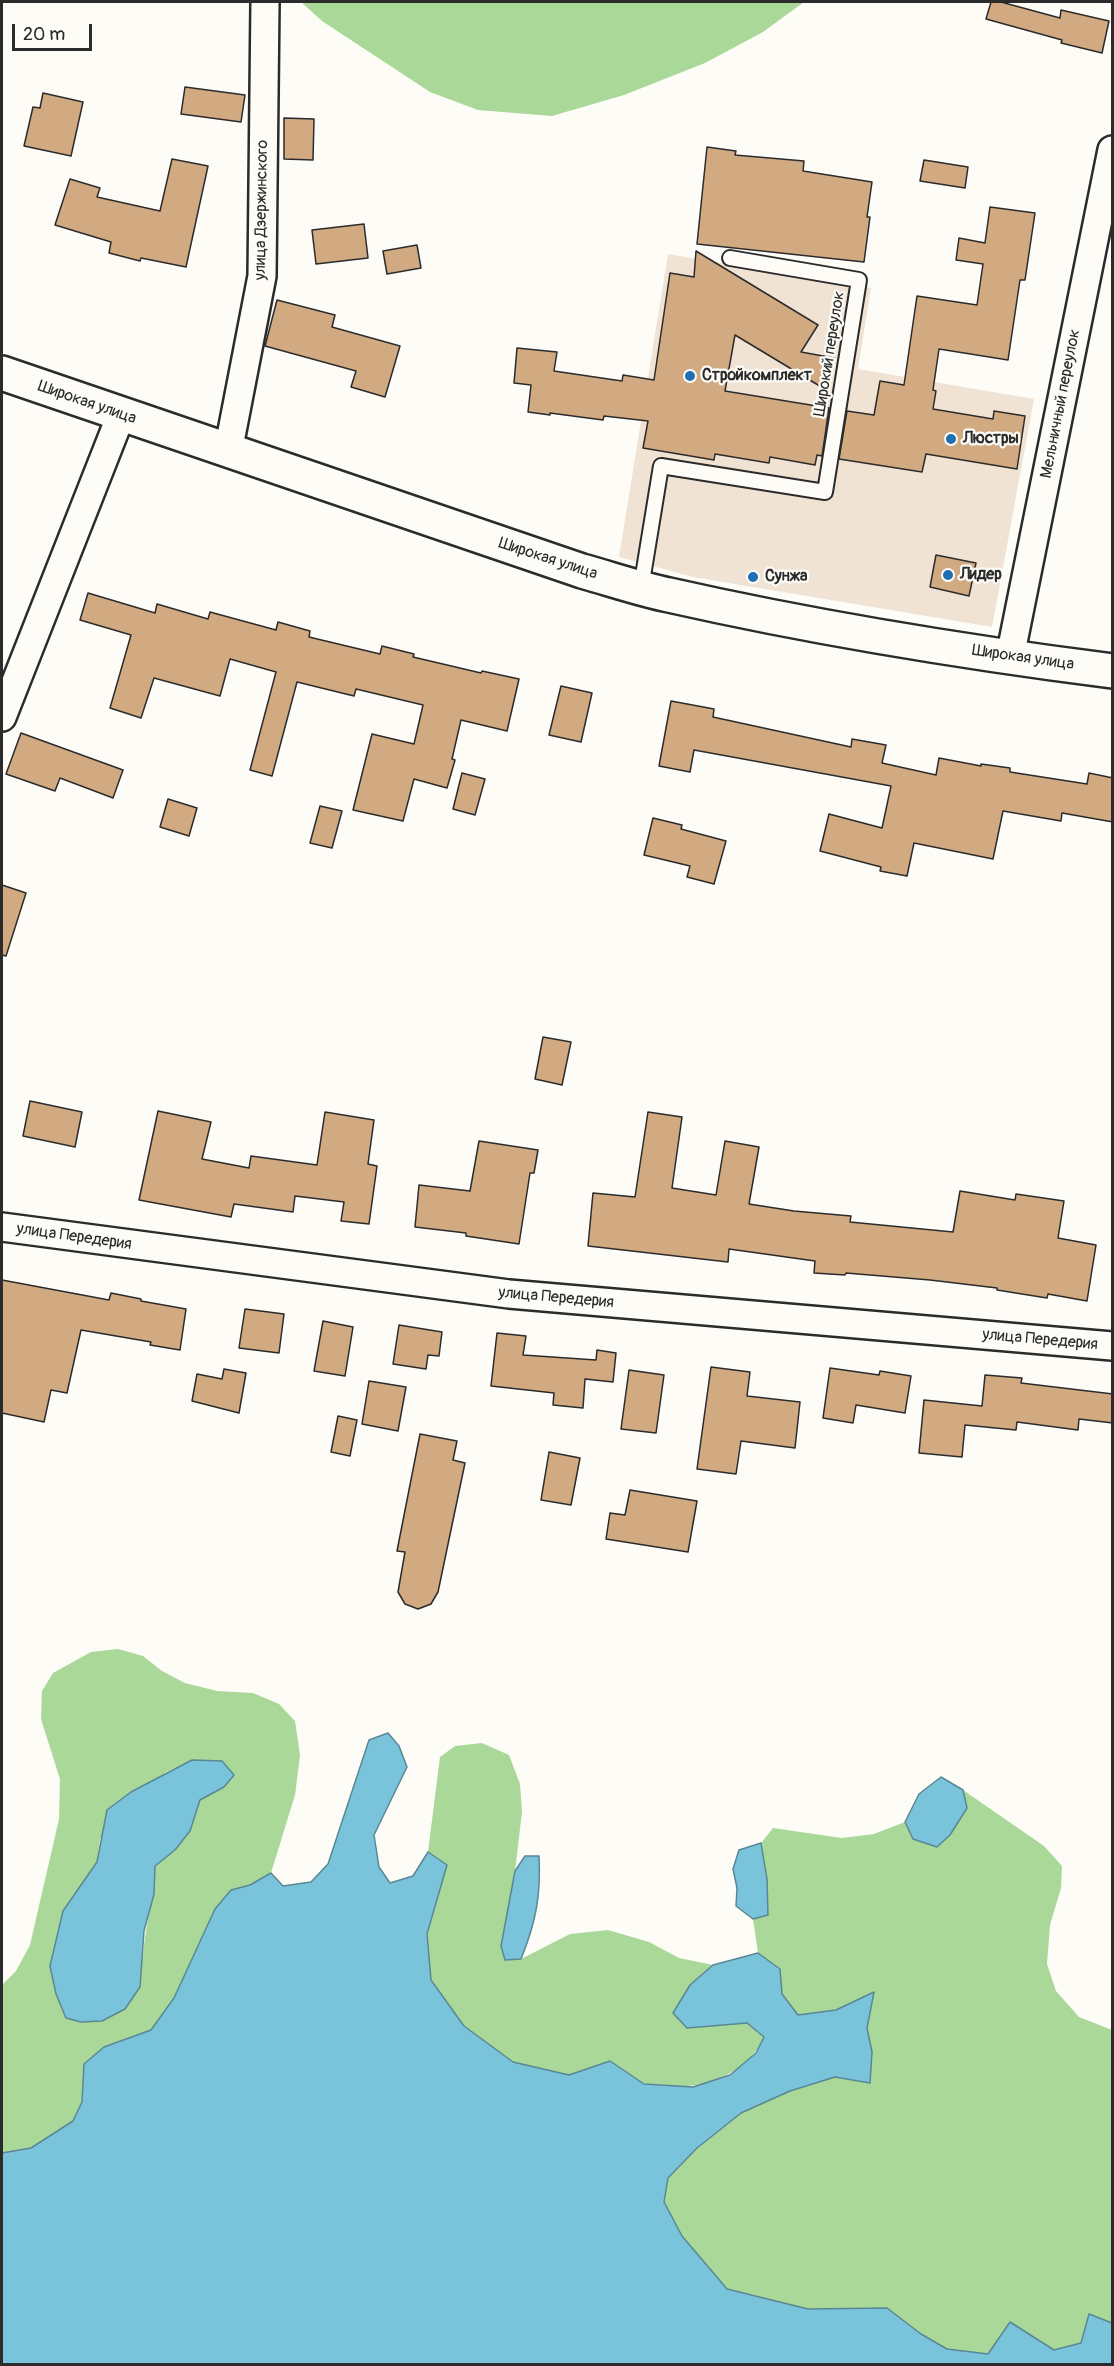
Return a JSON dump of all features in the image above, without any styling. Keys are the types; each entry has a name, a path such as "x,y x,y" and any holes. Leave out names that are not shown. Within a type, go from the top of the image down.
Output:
{"street":[{"name":"улица Дзержинского","path":"228,452 262,276 265,2"},
{"name":"Мельничный переулок","path":"1010,657 1113,150"},
{"name":"Широкая улица","path":"2,373 582,571 667,595 839,629 1113,671"},
{"path":"2,717 121,415"},
{"name":"улица Передерия","path":"2,1227 508,1294 1113,1346"}],"lane":[{"name":"Широкий переулок","path":"641,588 661,466 825,492 859,280 730,258"}],"shaded area":[{"path":"668,254 871,288 858,369 1034,399 992,627 693,577 619,557"}],"green space":[{"path":"301,2 804,2 763,32 705,63 624,95 552,116 478,110 430,92 322,21"},
{"path":"118,1649 143,1656 162,1671 185,1683 217,1691 253,1693 279,1704 295,1721 300,1755 295,1795 271,1873 250,1885 231,1890 215,1909 174,1998 151,2030 104,2047 85,2064 82,2102 73,2121 31,2148 2,2153 2,1985 16,1971 30,1945 59,1819 60,1779 41,1719 42,1691 53,1673 91,1652","holes":["192,1761 223,1762 234,1775 224,1787 200,1800 190,1831 175,1850 155,1866 143,1957 66,2018 56,1994 50,1966 84,1884 97,1862 100,1839 166,1772"]},
{"path":"482,1743 509,1755 520,1784 522,1812 515,1871 501,1946 505,1960 521,1959 570,1934 608,1930 649,1942 679,1958 713,1965 690,1985 687,2028 747,2023 764,2038 743,2065 714,2081 680,2087 641,2083 610,2062 569,2075 513,2062 464,2026 431,1980 427,1934 447,1865 428,1852 440,1757 455,1746"},
{"path":"963,1790 1044,1846 1062,1866 1061,1888 1050,1925 1047,1964 1056,1991 1079,2017 1112,2030 1112,2323 1089,2314 1081,2343 1054,2350 1010,2322 989,2354 947,2349 921,2334 887,2308 808,2309 727,2289 682,2236 664,2202 668,2178 697,2148 741,2113 790,2091 835,2077 869,2083 872,2052 867,2028 874,1993 836,2010 798,2015 782,1994 780,1969 758,1953 753,1919 768,1915 767,1879 761,1843 773,1828 842,1838 874,1834 905,1822 913,1839 967,1808"}],"water":[{"path":"388,1733 399,1746 407,1767 374,1835 379,1867 390,1883 413,1876 428,1852 447,1865 427,1934 431,1980 464,2026 513,2062 569,2075 610,2061 644,2084 693,2087 730,2075 756,2053 764,2037 747,2023 687,2028 673,2013 690,1985 713,1965 758,1953 780,1969 782,1994 798,2015 836,2010 874,1992 867,2028 872,2052 870,2083 835,2077 790,2091 741,2113 697,2148 668,2178 664,2202 682,2236 727,2289 808,2309 887,2308 921,2334 947,2349 988,2354 1010,2322 1054,2350 1081,2343 1089,2314 1112,2323 1112,2364 2,2364 2,2153 31,2148 73,2121 82,2102 84,2064 104,2047 151,2030 174,1998 215,1909 231,1890 250,1885 271,1873 283,1886 311,1882 328,1864 369,1740"},
{"path":"192,1760 222,1761 234,1775 224,1787 200,1800 190,1831 175,1850 155,1866 154,1894 144,1931 140,1987 125,2009 102,2021 81,2022 66,2018 56,1994 50,1966 63,1911 97,1862 107,1810 131,1792"},
{"path":"941,1777 963,1790 967,1808 950,1835 937,1847 913,1839 905,1822 919,1794"},
{"path":"761,1843 767,1879 768,1915 753,1919 736,1906 737,1888 733,1869 739,1850"},
{"path":"525,1856 539,1856 536,1908 521,1959 505,1960 501,1946 515,1871"}],"building":[{"path":"991,2 1001,2 1060,18 1061,10 1109,21 1102,53 1061,43 1062,40 986,19"},
{"path":"185,87 245,95 241,122 181,114"},
{"path":"43,93 83,102 71,156 24,146 33,107 40,108"},
{"path":"284,118 314,119 313,160 284,159"},
{"path":"707,147 736,151 735,155 804,161 803,171 872,182 864,262 697,244"},
{"path":"172,159 208,166 186,267 141,258 140,261 109,253 111,242 55,225 70,179 100,188 97,197 160,211"},
{"path":"924,160 968,167 965,188 920,181"},
{"path":"990,207 1035,213 1025,280 1020,280 1008,360 939,349 933,390 936,391 933,409 993,419 994,411 1025,416 1017,469 926,454 922,472 839,459 847,411 874,415 880,381 904,385 917,296 977,305 983,264 956,260 959,238 985,243"},
{"path":"364,224 368,258 316,264 312,230"},
{"path":"417,245 421,268 387,274 383,251"},
{"path":"696,251 818,325 801,352 834,358 828,391 735,335 725,391 829,408 822,456 817,455 815,465 770,457 769,463 715,454 714,460 643,448 648,421 604,416 603,420 528,412 531,385 514,383 517,348 557,352 554,371 622,381 623,375 654,380 670,273 694,277"},
{"path":"277,300 335,315 332,327 400,346 385,397 351,387 356,371 265,346"},
{"path":"936,555 976,563 969,596 930,587"},
{"path":"88,593 155,613 157,604 208,619 210,612 276,630 278,622 310,631 309,637 380,654 382,646 414,654 413,657 481,673 482,671 519,679 507,731 461,720 452,759 455,760 447,788 414,779 403,821 353,810 372,734 414,744 423,705 356,689 354,696 297,682 272,776 250,770 276,672 230,659 220,696 154,678 141,718 110,708 131,635 80,620"},
{"path":"561,686 592,693 581,742 549,735"},
{"path":"671,701 714,709 713,717 851,747 852,739 886,745 882,763 936,775 939,758 981,766 981,764 1010,768 1010,772 1087,784 1089,773 1113,778 1113,822 1062,813 1061,821 1003,811 993,859 914,843 907,876 880,871 881,867 820,851 829,814 882,828 891,786 694,750 690,772 659,766"},
{"path":"21,733 123,770 113,798 60,778 55,791 6,774"},
{"path":"462,773 485,779 475,815 453,809"},
{"path":"168,799 197,808 189,836 160,827"},
{"path":"320,806 342,811 332,848 310,843"},
{"path":"653,818 682,825 681,829 726,841 714,884 687,877 690,866 644,855"},
{"path":"2,885 26,893 6,956 2,955"},
{"path":"543,1037 571,1042 562,1085 535,1079"},
{"path":"30,1101 82,1112 75,1147 23,1136"},
{"path":"158,1111 211,1122 202,1159 249,1168 251,1156 317,1165 325,1112 374,1120 368,1164 377,1166 369,1224 341,1221 344,1202 295,1196 293,1212 234,1204 231,1217 139,1200"},
{"path":"648,1112 682,1117 672,1188 716,1195 725,1141 759,1147 749,1204 851,1216 850,1222 953,1232 960,1191 1015,1200 1016,1194 1064,1201 1058,1238 1096,1245 1087,1301 1048,1294 1047,1298 997,1290 997,1288 930,1280 846,1273 845,1275 814,1273 815,1261 729,1249 728,1262 588,1246 593,1193 635,1197"},
{"path":"479,1141 538,1150 534,1173 530,1173 519,1244 466,1236 466,1233 415,1227 419,1185 470,1191"},
{"path":"2,1280 109,1300 111,1293 186,1309 180,1350 150,1345 151,1342 81,1330 67,1393 51,1390 44,1422 2,1413"},
{"path":"245,1309 284,1314 279,1353 239,1348"},
{"path":"323,1321 353,1327 345,1376 314,1371"},
{"path":"399,1325 442,1332 439,1356 428,1355 426,1369 393,1364"},
{"path":"497,1333 526,1336 523,1355 596,1360 597,1350 616,1353 613,1382 585,1379 583,1408 553,1405 554,1393 491,1386"},
{"path":"711,1367 750,1372 747,1396 800,1402 795,1448 741,1441 736,1474 697,1469"},
{"path":"830,1368 879,1375 880,1371 911,1376 905,1413 856,1405 853,1423 823,1418"},
{"path":"224,1369 246,1373 239,1413 192,1401 197,1374 222,1379"},
{"path":"629,1370 664,1375 656,1433 621,1429"},
{"path":"985,1375 1022,1378 1021,1383 1113,1394 1113,1423 1079,1419 1078,1430 1017,1422 1016,1430 965,1425 962,1457 919,1453 924,1400 982,1406"},
{"path":"369,1381 406,1387 398,1431 362,1424"},
{"path":"338,1416 357,1420 350,1456 331,1452"},
{"path":"420,1434 457,1441 453,1460 465,1463 438,1592 431,1604 418,1609 405,1604 398,1592 405,1552 397,1551"},
{"path":"549,1452 580,1458 571,1505 541,1500"},
{"path":"630,1490 697,1501 688,1552 606,1539 610,1513 625,1515"}],"place":[{"name":"Стройкомплект","path":"690,376"},
{"name":"Люстры","path":"951,439"},
{"name":"Лидер","path":"948,575"},
{"name":"Сунжа","path":"753,577"}]}
